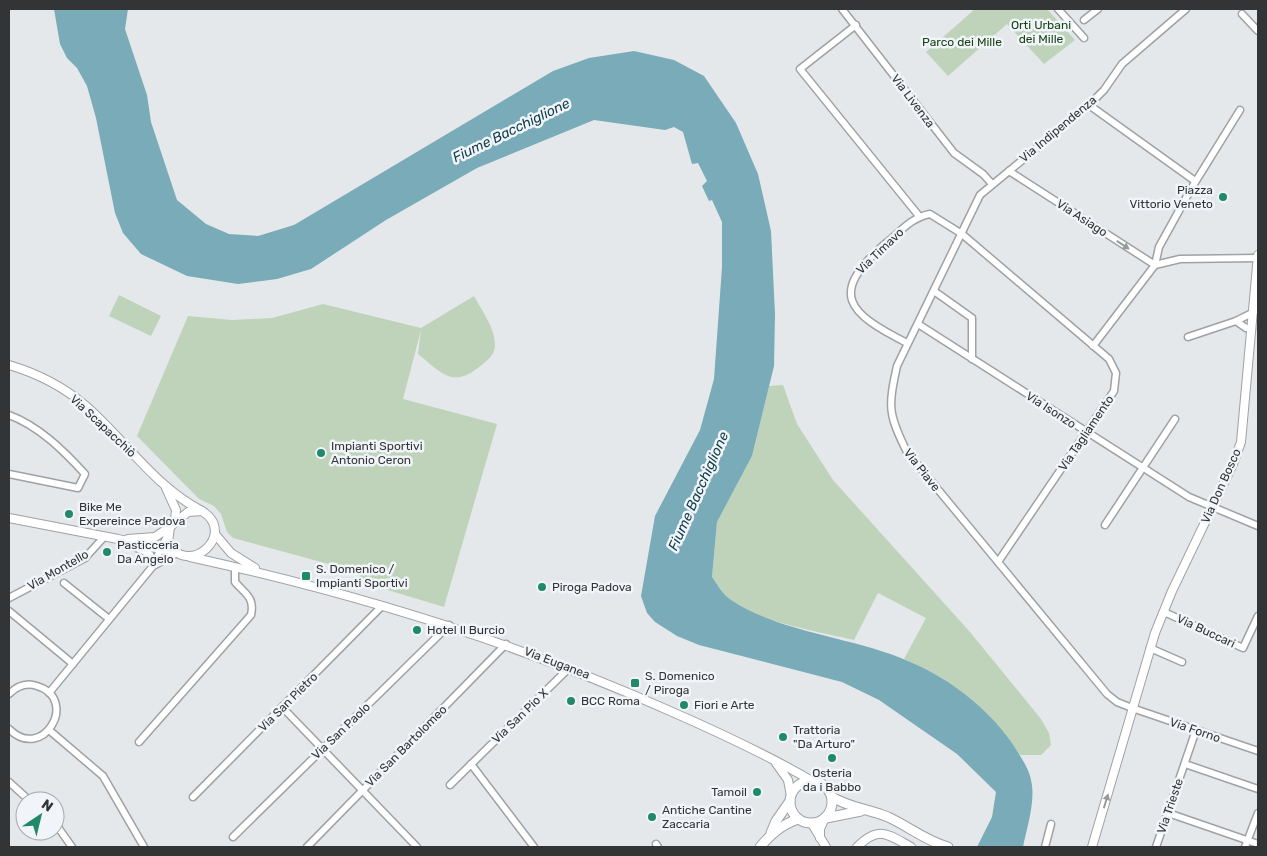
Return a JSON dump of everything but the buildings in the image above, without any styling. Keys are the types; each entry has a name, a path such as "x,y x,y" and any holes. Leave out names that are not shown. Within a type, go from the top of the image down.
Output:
{"main road":[{"name":"Via Euganea","path":"812,781 827,788 832,797 863,811 890,818 945,846"},
{"path":"760,847 770,834 799,785 812,781"},
{"path":"825,819 832,808 832,797"},
{"path":"790,798 792,811 798,819 812,824"},
{"name":"Via Euganea","path":"812,824 825,819 863,811"},
{"path":"770,834 784,824 798,819"}],"street":[{"name":"Via Livenza","path":"842,9 954,154 983,174 992,184"},
{"path":"1058,9 1084,38"},
{"path":"1084,20 1098,9"},
{"name":"Via Indipendenza","path":"992,184 1089,105 1122,64 1186,9"},
{"path":"1242,14 1258,31"},
{"path":"856,25 800,69 918,216 930,214 962,234"},
{"path":"1089,105 1195,181"},
{"path":"1093,346 1155,265 1159,247 1195,181 1240,110"},
{"name":"Via Asiago","path":"1009,171 1155,265"},
{"name":"Via Piave","path":"992,184 980,196 897,366 891,395 892,422 906,452 1107,694 1117,702 1132,708"},
{"name":"Via Timavo","path":"907,343 874,326 862,316 854,304 851,284 861,266 918,216"},
{"name":"Via Tagliamento","path":"962,234 1109,360 1116,373 1114,391 998,562"},
{"path":"1155,265 1180,259 1258,256"},
{"name":"Via Don Bosco","path":"1092,847 1150,648 1164,612 1241,442 1252,329 1257,299 1258,256"},
{"path":"934,291 972,318 972,359"},
{"path":"1188,337 1236,321 1254,312"},
{"path":"1236,321 1246,328 1252,329"},
{"name":"Via Isonzo","path":"918,324 1189,497 1258,526"},
{"name":"Via Scapacchiò","path":"9,366 43,378 86,406 164,484 190,505 202,511"},
{"path":"9,415 35,429 67,454 85,474 78,488 9,474"},
{"path":"1106,525 1175,418"},
{"name":"Via Scapacchiò","path":"164,484 173,503 171,528"},
{"name":"Via Euganea","path":"118,539 155,537 171,528 188,512 202,511 213,520 216,534 224,546 241,561 270,575"},
{"name":"Via Euganea","path":"9,518 118,539 270,575 449,625 569,668 723,734 788,766 812,781"},
{"path":"49,693 153,566 159,549 171,528"},
{"path":"153,566 177,553 168,542 171,528"},
{"path":"190,557 209,545 216,534"},
{"name":"Via Montello","path":"9,598 85,558 104,537"},
{"path":"118,539 147,551 153,558 153,566"},
{"path":"139,742 251,615 253,604 250,596 235,582 235,567"},
{"path":"64,582 109,619"},
{"name":"Via San Pietro","path":"193,797 382,606"},
{"path":"9,611 73,664"},
{"name":"Via Buccari","path":"1164,612 1243,648 1258,616"},
{"name":"Via San Paolo","path":"233,837 449,625"},
{"name":"Via San Bartolomeo","path":"307,847 506,644"},
{"path":"1150,648 1182,662"},
{"name":"Via San Pio X","path":"450,785 569,668"},
{"path":"9,694 24,685 33,684 49,693 56,707 54,724 43,735 28,739 10,734"},
{"path":"282,707 417,847"},
{"name":"Via Forno","path":"1132,708 1258,751"},
{"path":"49,730 102,776 144,847"},
{"name":"Via Trieste","path":"1156,847 1196,730"},
{"path":"775,761 788,780 790,798"},
{"path":"471,764 534,847"},
{"name":"Via Trieste","path":"1185,764 1258,789"},
{"path":"9,782 19,791"},
{"path":"1168,813 1246,844 1258,844"},
{"path":"1246,844 1258,813"},
{"path":"820,840 820,829 825,819"},
{"path":"812,824 826,847"},
{"path":"1045,847 1051,824"},
{"path":"857,847 873,834 884,833 911,847"}],"green space":[{"path":"975,9 1047,9 1075,40 1044,64 1007,24 948,76 926,52"},
{"path":"119,295 161,316 151,336 109,316"},
{"name":"Impianti Sportivi Antonio Ceron","path":"474,296 493,332 495,345 491,356 473,372 464,376 449,376 442,373 418,354 421,330 403,399 497,424 444,607 361,582 358,572 233,538 227,532 221,514 214,506 199,499 137,436 188,316 232,320 272,318 323,304 421,328"},
{"path":"783,385 797,424 833,480 970,632 1041,719 1049,733 1051,745 1041,755 1020,755 995,722 970,698 941,678 904,659 926,618 878,593 854,640 788,625 753,613 728,598 712,577 717,522 752,456 769,386"}],"water":[{"name":"Fiume Bacchiglione","path":"54,9 128,9 125,29 147,95 151,122 177,200 206,224 229,234 258,236 294,225 553,71 589,58 634,51 674,60 704,76 736,123 758,174 771,231 775,314 774,366 752,456 717,522 712,577 728,598 747,609 783,624 901,658 939,676 973,700 1002,729 1014,746 1030,776 1032,805 1023,847 977,847 992,817 996,792 957,754 879,700 842,682 699,645 677,636 655,622 647,613 641,596 655,516 700,430 714,379 722,267 722,222 712,200 709,201 702,186 707,181 698,163 692,164 683,132 674,127 665,130 594,120 477,168 386,220 311,269 277,279 238,284 187,276 141,254 123,233 115,213 96,118 87,86 77,68 67,58 60,44"}],"place":[{"name":"Piazza Vittorio Veneto","path":"1223,197"},
{"name":"Impianti Sportivi Antonio Ceron","path":"321,453"},
{"name":"Bike Me Expereince Padova","path":"69,514"},
{"name":"Pasticceria Da Angelo","path":"107,552"},
{"name":"S. Domenico / Impianti Sportivi","path":"306,576"},
{"name":"Piroga Padova","path":"542,587"},
{"name":"Hotel Il Burcio","path":"417,630"},
{"name":"S. Domenico / Piroga","path":"635,683"},
{"name":"BCC Roma","path":"571,701"},
{"name":"Fiori e Arte","path":"684,705"},
{"name":"Trattoria \"Da Arturo\"","path":"783,737"},
{"name":"Osteria da i Babbo","path":"832,758"},
{"name":"Tamoil","path":"757,792"},
{"name":"Antiche Cantine Zaccaria","path":"652,817"}],"park label":[{"name":"Orti Urbani dei Mille","path":"1041,32"},
{"name":"Parco dei Mille","path":"962,42"}]}
